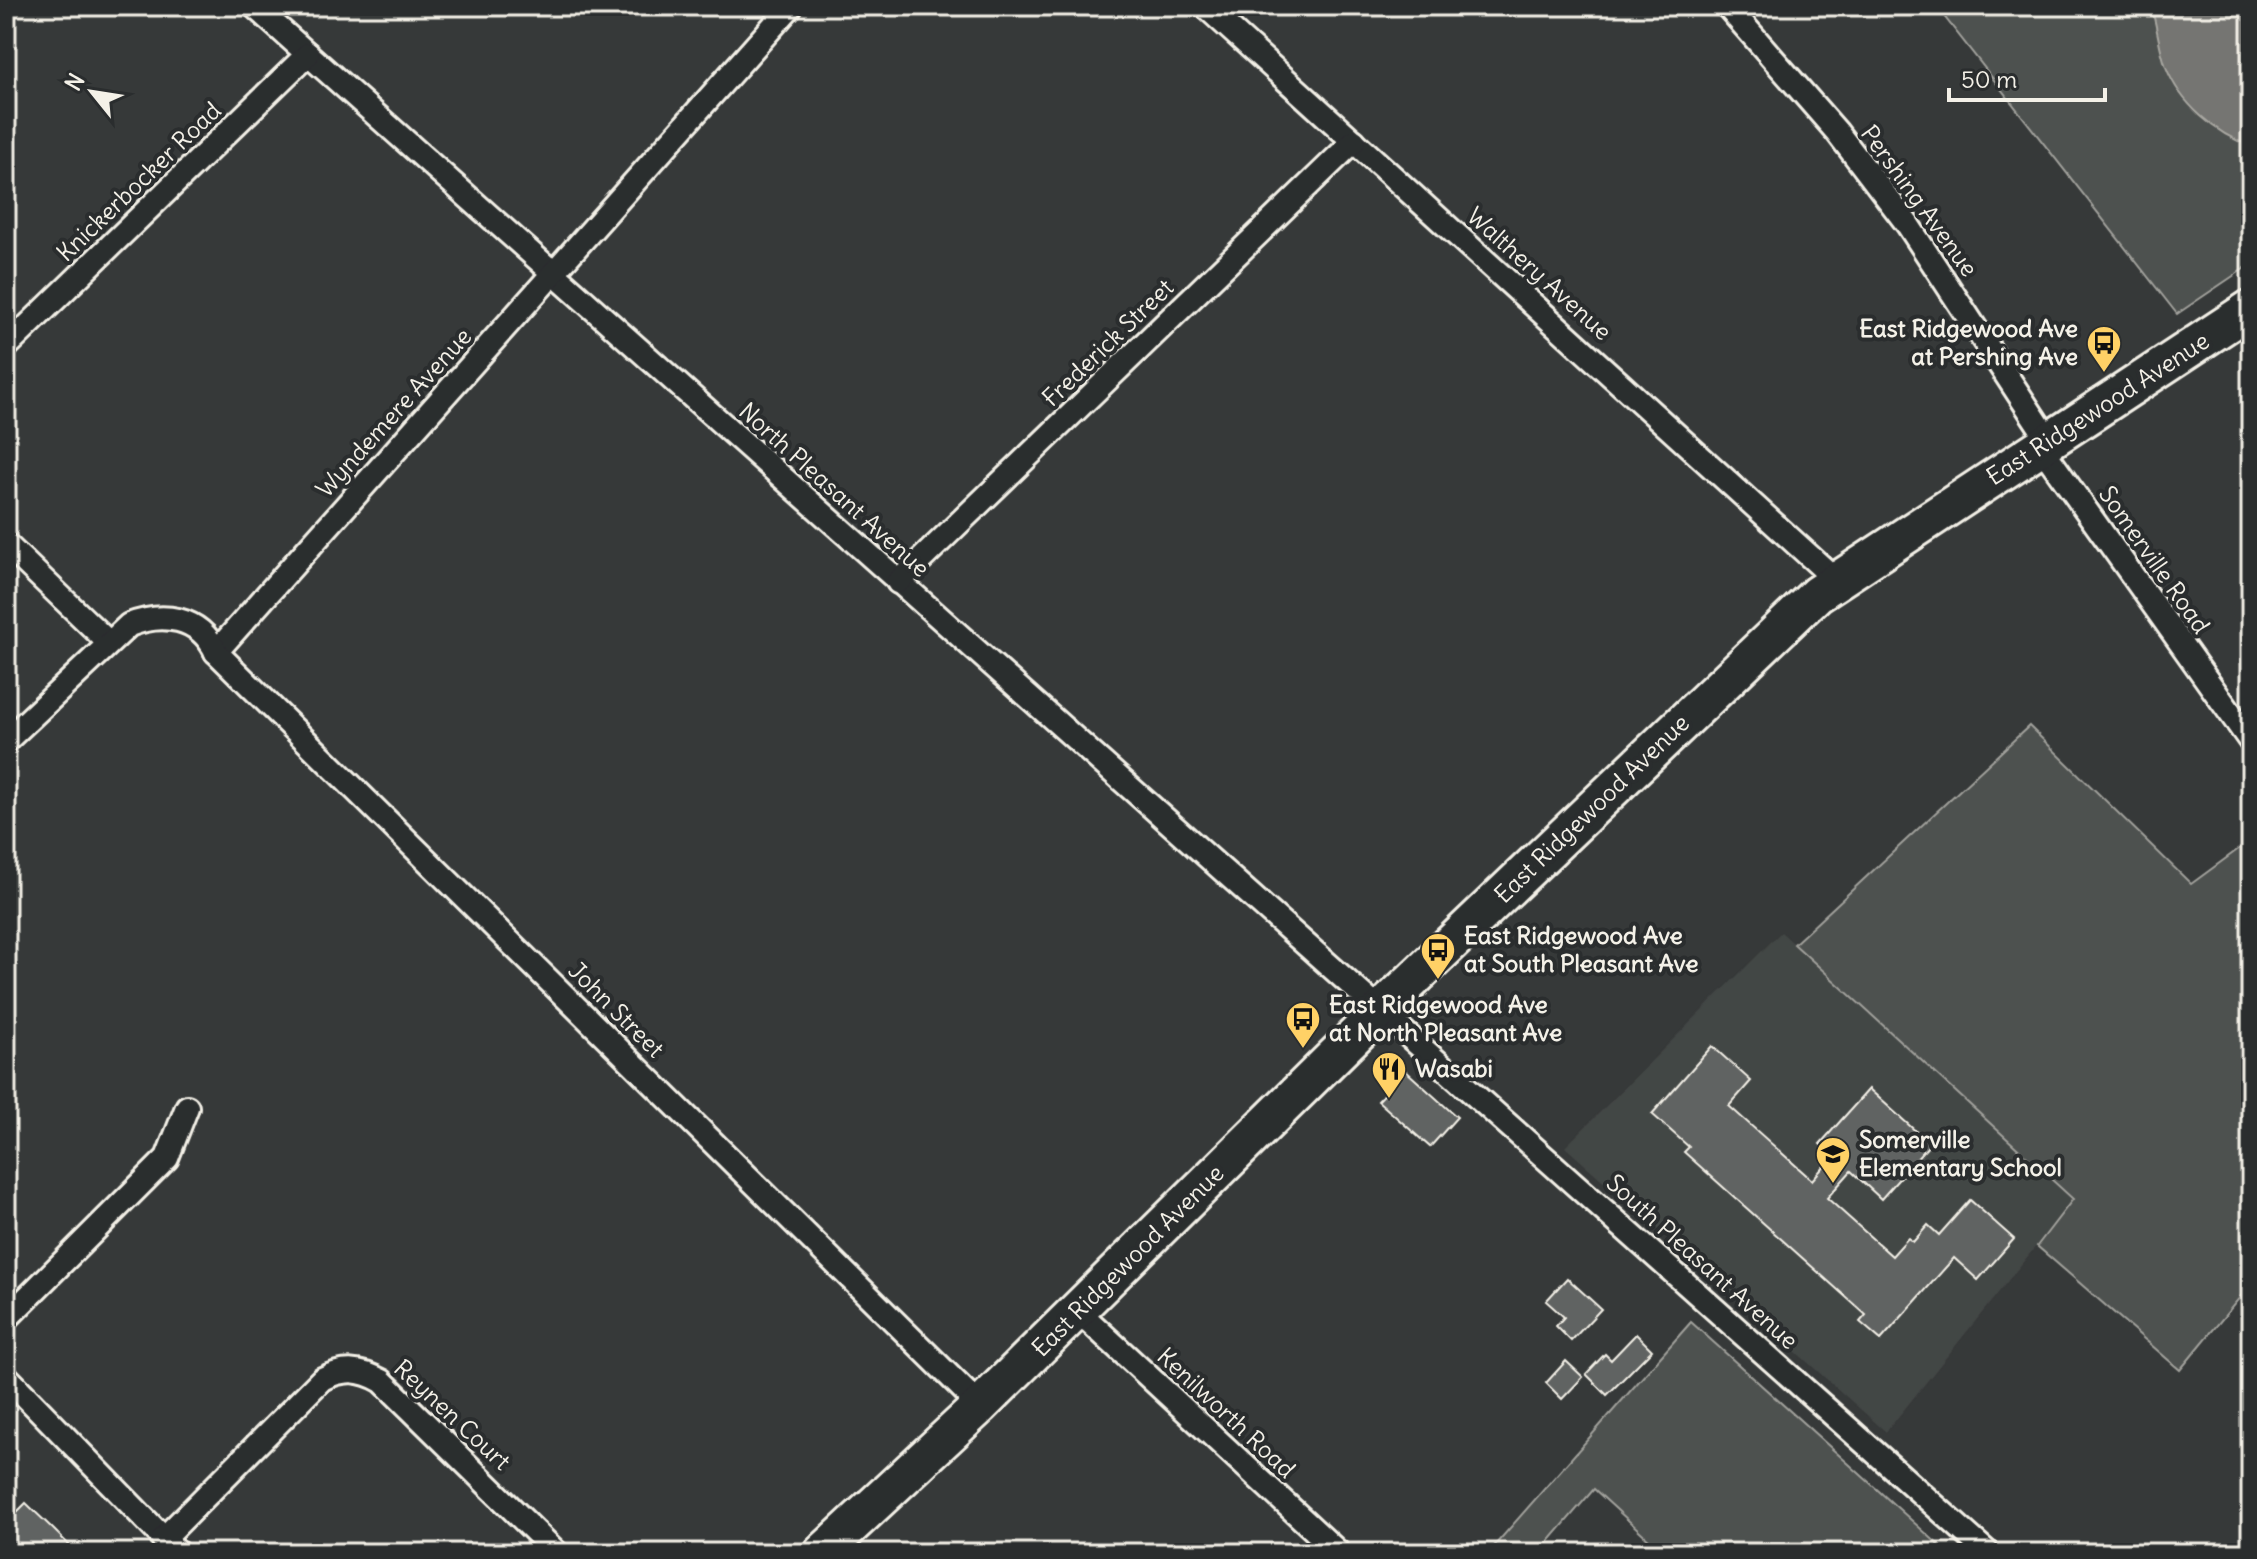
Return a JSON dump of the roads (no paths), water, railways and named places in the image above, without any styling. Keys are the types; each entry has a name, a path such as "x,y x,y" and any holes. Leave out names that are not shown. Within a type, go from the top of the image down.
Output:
{"main road":[{"name":"East Ridgewood Avenue","path":"822,1553 980,1406 1380,1011 1817,594 2251,308"}],"street":[{"name":"North Pleasant Avenue","path":"254,6 1380,1011"},
{"name":"Wyndemere Avenue","path":"216,652 791,6"},
{"name":"Walthery Avenue","path":"1205,6 1837,581"},
{"name":"Pershing Avenue","path":"1727,6 1837,132 1908,225 2046,444"},
{"name":"Knickerbocker Road","path":"6,347 308,54"},
{"name":"Frederick Street","path":"898,582 1354,141"},
{"name":"Somerville Road","path":"2046,444 2251,742"},
{"path":"6,544 108,642"},
{"path":"6,741 129,625 148,617 166,616 187,622 201,631 216,652"},
{"name":"John Street","path":"216,652 980,1406"},
{"name":"South Pleasant Avenue","path":"1380,1011 1988,1553"},
{"path":"6,1319 167,1158 187,1107"},
{"name":"Kenilworth Road","path":"1078,1311 1339,1553"},
{"name":"Reynen Court","path":"170,1546 322,1379 350,1370 366,1372 382,1381 557,1553"},
{"path":"6,1376 170,1546"}],"place":[{"name":"East Ridgewood Ave at Pershing Ave","path":"2104,374"},
{"name":"East Ridgewood Ave at South Pleasant Ave","path":"1438,981"},
{"name":"East Ridgewood Ave at North Pleasant Ave","path":"1303,1050"},
{"name":"Wasabi","path":"1389,1100"},
{"name":"Somerville Elementary School","path":"1833,1185"}]}
